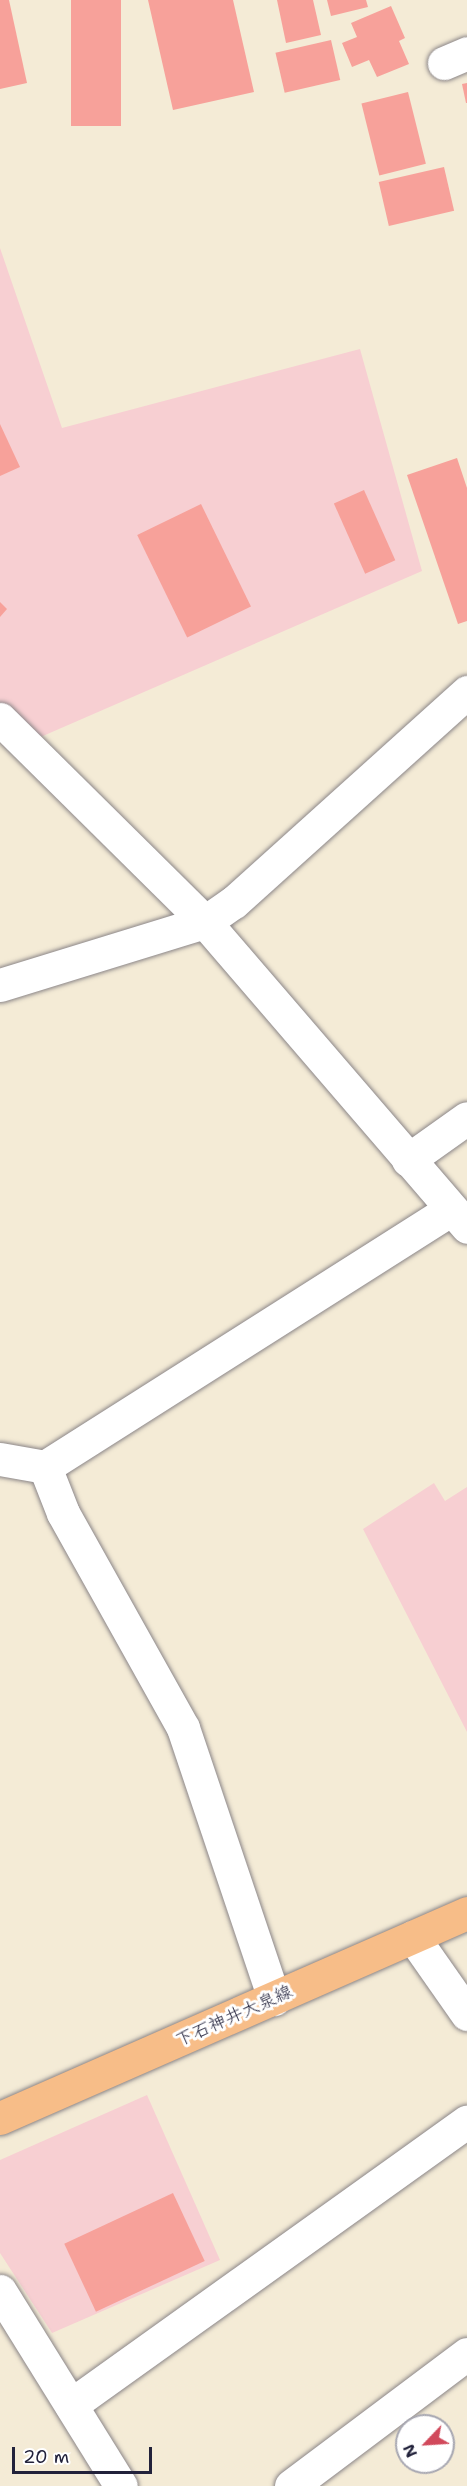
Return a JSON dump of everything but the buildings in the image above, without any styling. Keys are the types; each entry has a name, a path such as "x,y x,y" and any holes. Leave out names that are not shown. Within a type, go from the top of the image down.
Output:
{"main road":[{"name":"下石神井大泉線","path":"0,2118 467,1913"}],"street":[{"path":"0,985 205,922 234,902 467,692"},
{"path":"0,719 205,922 458,1218 45,1467 0,1459"},
{"path":"408,1160 467,1118"},
{"path":"45,1467 63,1513 183,1728 274,1999"},
{"path":"413,1937 467,2014"},
{"path":"71,2404 467,2121"},
{"path":"0,2291 122,2486"},
{"path":"291,2486 467,2354"}],"shaded area":[{"path":"0,248 62,428 360,349 422,571 36,739 0,703"},
{"path":"434,1483 445,1501 467,1487 467,1732 363,1529"},
{"path":"147,2095 220,2260 52,2333 0,2253 0,2160"}]}
